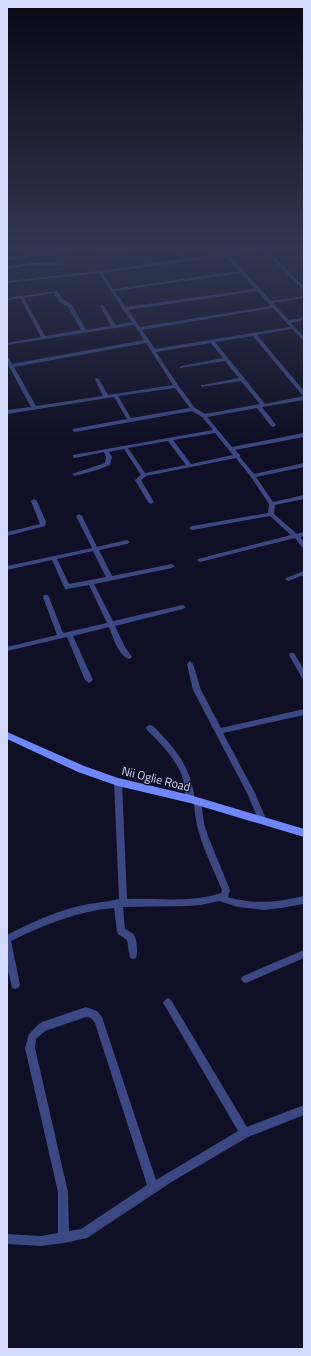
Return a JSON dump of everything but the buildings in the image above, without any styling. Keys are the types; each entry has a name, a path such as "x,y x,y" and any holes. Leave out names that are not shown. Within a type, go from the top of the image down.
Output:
{"street":[{"path":"28,310 44,338"},
{"path":"72,310 84,331"},
{"path":"105,310 114,326"},
{"path":"124,310 135,323 192,409 204,416 253,476 272,504 271,514"},
{"path":"139,329 239,310"},
{"path":"277,310 304,340"},
{"path":"287,322 304,319"},
{"path":"7,344 135,323"},
{"path":"153,351 292,328"},
{"path":"254,334 304,394"},
{"path":"12,366 147,341"},
{"path":"212,341 243,379 273,425"},
{"path":"7,359 34,407"},
{"path":"182,367 227,359"},
{"path":"97,379 106,396"},
{"path":"203,386 243,379"},
{"path":"7,412 176,386"},
{"path":"115,395 129,419"},
{"path":"204,416 304,398"},
{"path":"75,430 129,419 192,409"},
{"path":"75,456 216,431"},
{"path":"232,449 304,435"},
{"path":"169,439 190,466"},
{"path":"125,447 144,475"},
{"path":"75,474 96,469 108,464 109,457 106,450"},
{"path":"151,502 138,480 144,475 238,456"},
{"path":"253,476 304,466"},
{"path":"272,504 304,497"},
{"path":"7,534 43,525 34,501"},
{"path":"192,528 271,514"},
{"path":"271,514 296,536 304,546"},
{"path":"79,516 110,579"},
{"path":"200,560 304,534"},
{"path":"7,568 128,542"},
{"path":"54,559 66,587 172,566"},
{"path":"288,579 304,573"},
{"path":"91,583 122,648 129,657"},
{"path":"46,597 61,636"},
{"path":"7,648 184,606"},
{"path":"69,634 88,680"},
{"path":"292,655 304,676"},
{"path":"190,664 197,690 252,793 262,819"},
{"path":"219,730 304,712"},
{"path":"150,728 170,748 186,773 202,831 226,890 224,896 220,898"},
{"name":"Nii Oglie Road","path":"7,734 81,769 118,782 194,800 262,819 304,833"},
{"path":"118,782 121,932 131,938 133,955"},
{"path":"15,985 7,940 40,922 59,915 88,907 121,903 187,902 220,898 241,904 281,905 304,900"},
{"path":"246,979 304,954"},
{"path":"168,1003 245,1133"},
{"path":"64,1238 63,1192 30,1048 32,1037 42,1027 86,1012 94,1014 100,1020 153,1188"},
{"path":"7,1239 41,1241 83,1234 153,1188 245,1133 304,1110"}]}
